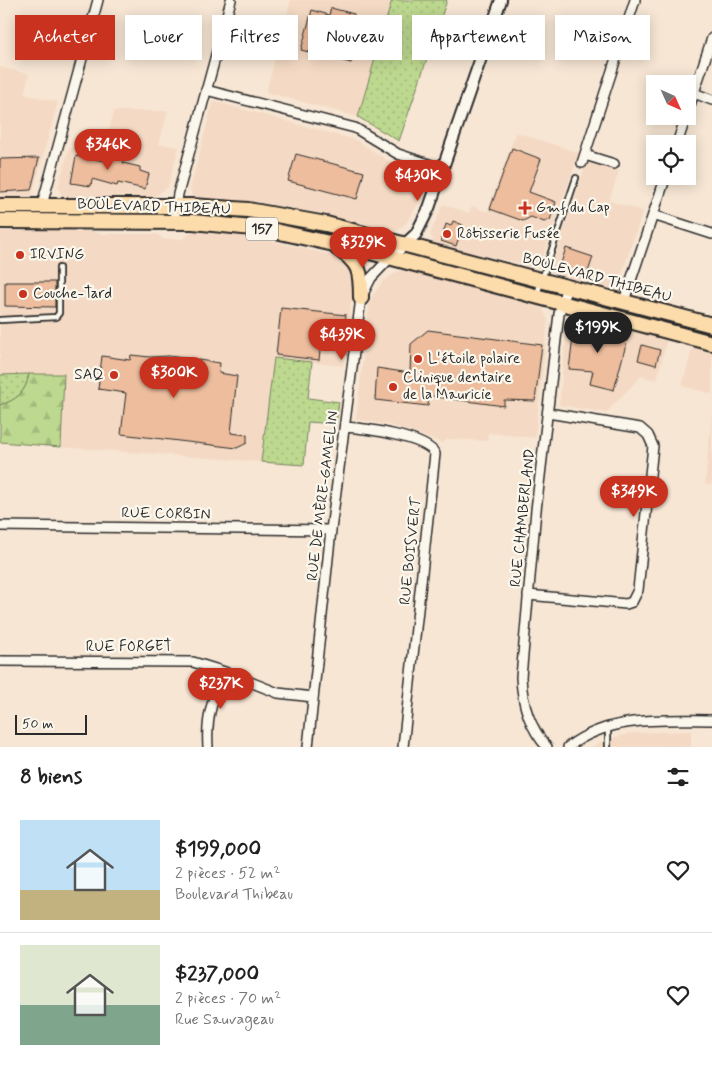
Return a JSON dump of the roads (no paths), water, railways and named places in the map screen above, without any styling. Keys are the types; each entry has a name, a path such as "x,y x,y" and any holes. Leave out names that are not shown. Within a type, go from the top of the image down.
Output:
{"main road":[{"name":"BOULEVARD THIBEAU","path":"0,206 176,206 279,215 326,224 406,244 712,325"},
{"name":"BOULEVARD THIBEAU","path":"0,221 174,222 248,227 327,241 712,342"},
{"path":"327,241 349,255 357,264 361,278 362,298"}],"street":[{"path":"42,206 98,0"},
{"path":"174,222 176,206 231,0"},
{"path":"390,258 416,234 429,208 501,0"},
{"path":"614,164 583,159 635,0"},
{"path":"696,87 712,38"},
{"path":"206,90 355,128 398,154 444,169"},
{"path":"696,94 712,100"},
{"path":"624,302 663,185"},
{"path":"653,215 712,234"},
{"name":"RUE DE MÈRE-GAMELIN","path":"308,747 332,530 362,298 371,278 390,258"},
{"name":"RUE CHAMBERLAND","path":"547,747 532,726 522,696 522,669 548,412 562,302 567,286"},
{"path":"528,595 626,604 632,602 638,590 653,446 651,440 640,428 548,412"},
{"name":"RUE BOISVERT","path":"345,427 389,432 428,447 435,454 403,747"},
{"name":"RUE CORBIN","path":"0,526 332,530"},
{"name":"RUE FORGET","path":"0,661 193,662 225,672 278,693 313,697"},
{"path":"208,747 207,723 209,709 225,672"},
{"path":"568,747 608,727 641,720 712,720"}],"lane":[{"path":"537,296 576,178"},
{"path":"0,320 56,317 59,313 59,268"},
{"path":"608,727 608,747"}],"place":[{"name":"Gmf du Cap","path":"525,208"},
{"name":"Rôtisserie Fusée","path":"447,234"},
{"name":"IRVING","path":"20,255"},
{"name":"Couche-Tard","path":"23,294"},
{"name":"L'étoile polaire","path":"418,359"},
{"name":"SAQ","path":"114,375"},
{"name":"Clinique dentaire de la Mauricie","path":"393,387"}]}
